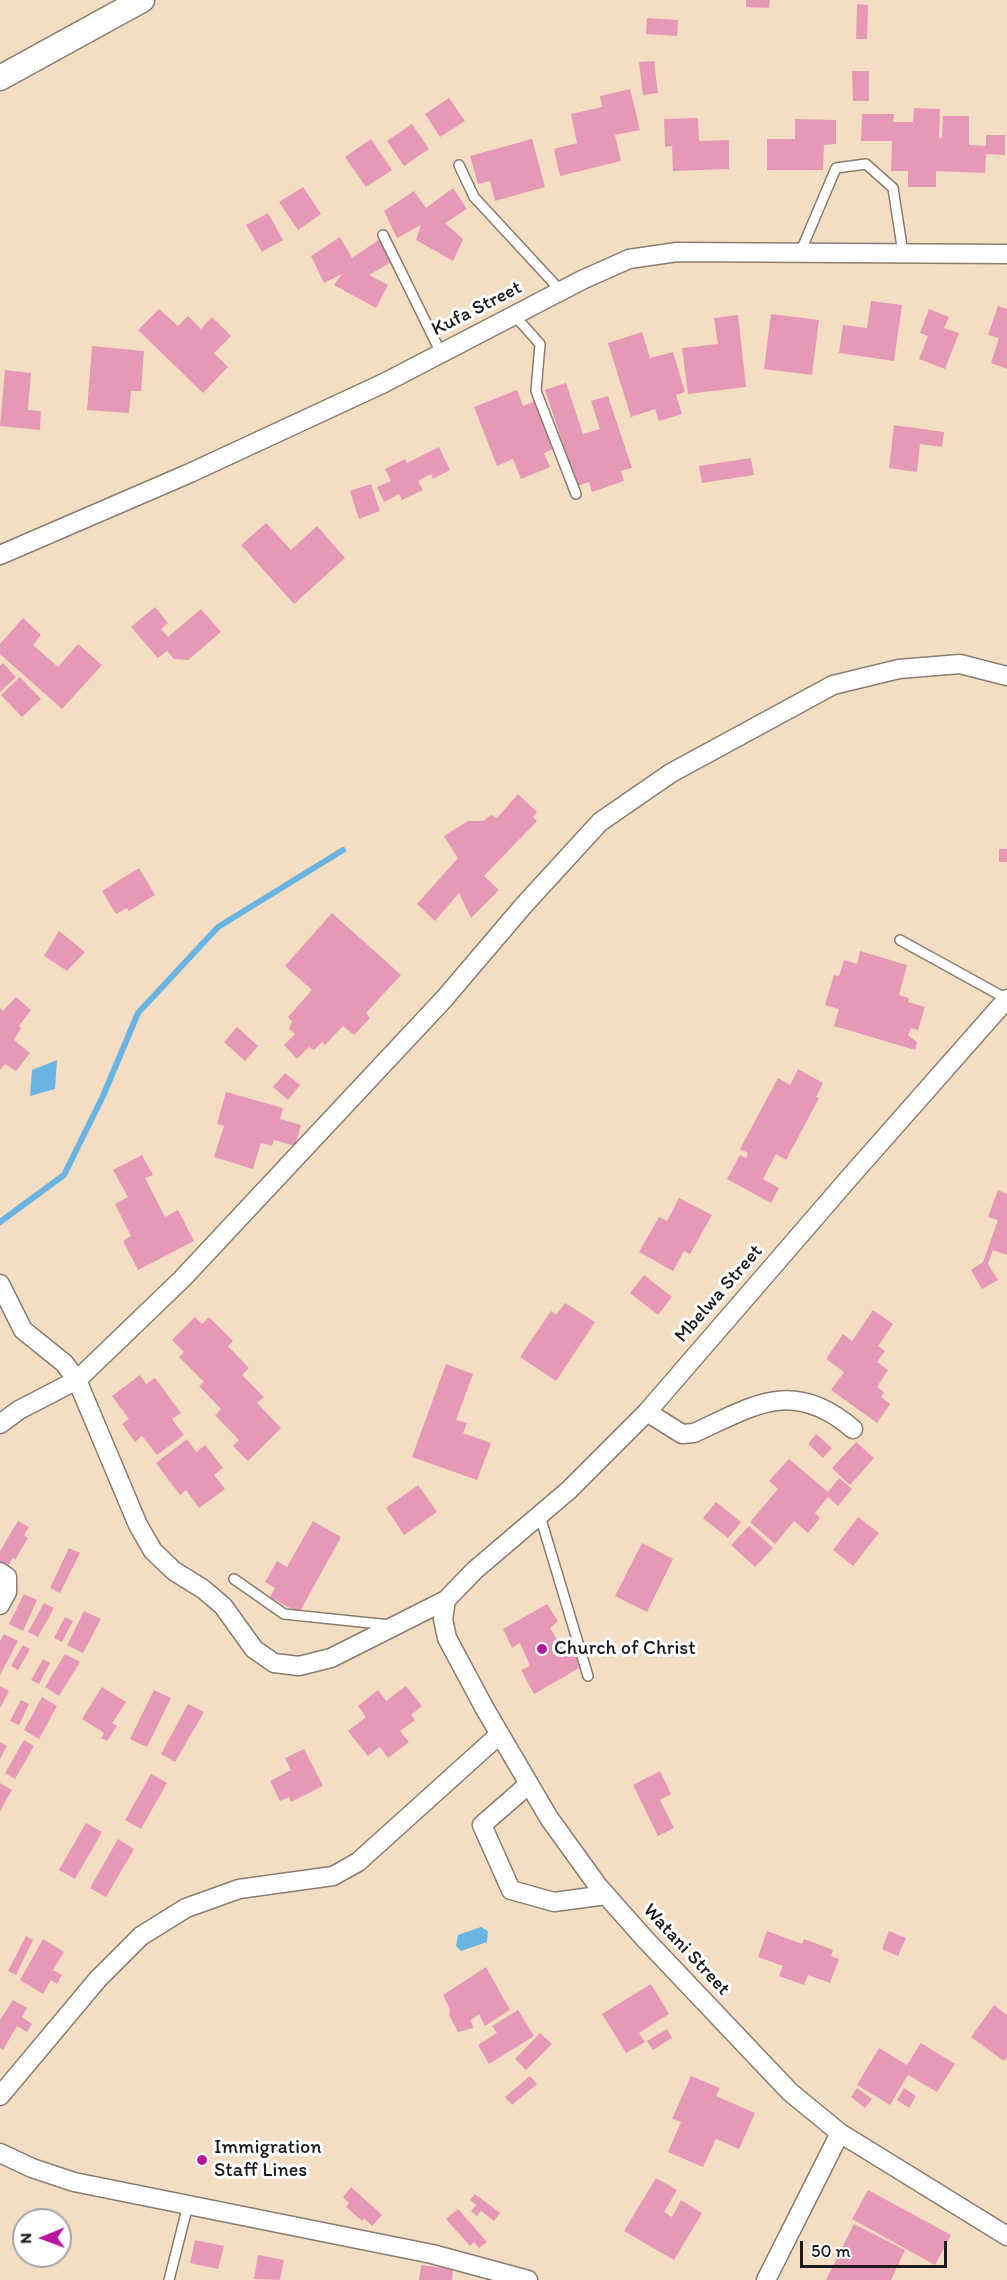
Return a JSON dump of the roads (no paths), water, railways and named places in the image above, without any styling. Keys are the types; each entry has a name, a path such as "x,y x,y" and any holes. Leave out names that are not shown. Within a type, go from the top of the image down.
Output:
{"street":[{"path":"0,78 142,0"},
{"name":"Kufa Street","path":"0,555 190,473 384,383 561,291 629,259 677,252 1007,254"},
{"path":"0,1424 19,1410 77,1380 243,1215 444,999 524,905 600,822 672,773 833,685 899,669 960,664 1007,676"},
{"name":"Mbelwa Street","path":"0,1284 23,1330 64,1363 77,1380 138,1525 153,1551 174,1571 203,1589 223,1606 254,1649 274,1663 299,1666 330,1658 446,1600 475,1570 540,1516 647,1412 1007,999"},
{"path":"647,1412 682,1434 694,1433 762,1402 787,1399 808,1403 842,1420 853,1429"},
{"path":"0,1572 7,1576 9,1584 0,1605"},
{"name":"Watani Street","path":"446,1600 443,1620 447,1638 549,1818 606,1895 790,2092 840,2133 1007,2236"},
{"path":"0,2096 98,1979 141,1936 186,1908 239,1889 333,1876 358,1862 500,1734"},
{"path":"529,1784 482,1826 512,1890 554,1902 606,1895"},
{"path":"766,2280 840,2133"},
{"path":"0,2153 32,2168 74,2182 470,2263 528,2280"},
{"path":"470,2263 485,2280"}],"lane":[{"path":"800,253 836,168 866,164 893,188 903,253"},
{"path":"459,165 474,197 561,291"},
{"path":"383,235 441,353"},
{"path":"514,315 540,344 536,391 576,494"},
{"path":"900,940 1007,999"},
{"path":"540,1516 588,1676"},
{"path":"234,1579 284,1614 395,1626"},
{"path":"169,2280 188,2205"}],"water":[{"path":"57,1060 55,1089 30,1096 32,1070"},
{"path":"481,1927 488,1931 487,1942 461,1951 456,1946 458,1935"}],"waterway":[{"path":"0,1222 64,1175 103,1096 138,1013 218,927 343,850"}],"place":[{"name":"Church of Christ","path":"542,1649"},
{"name":"Immigration Staff Lines","path":"202,2160"}]}
